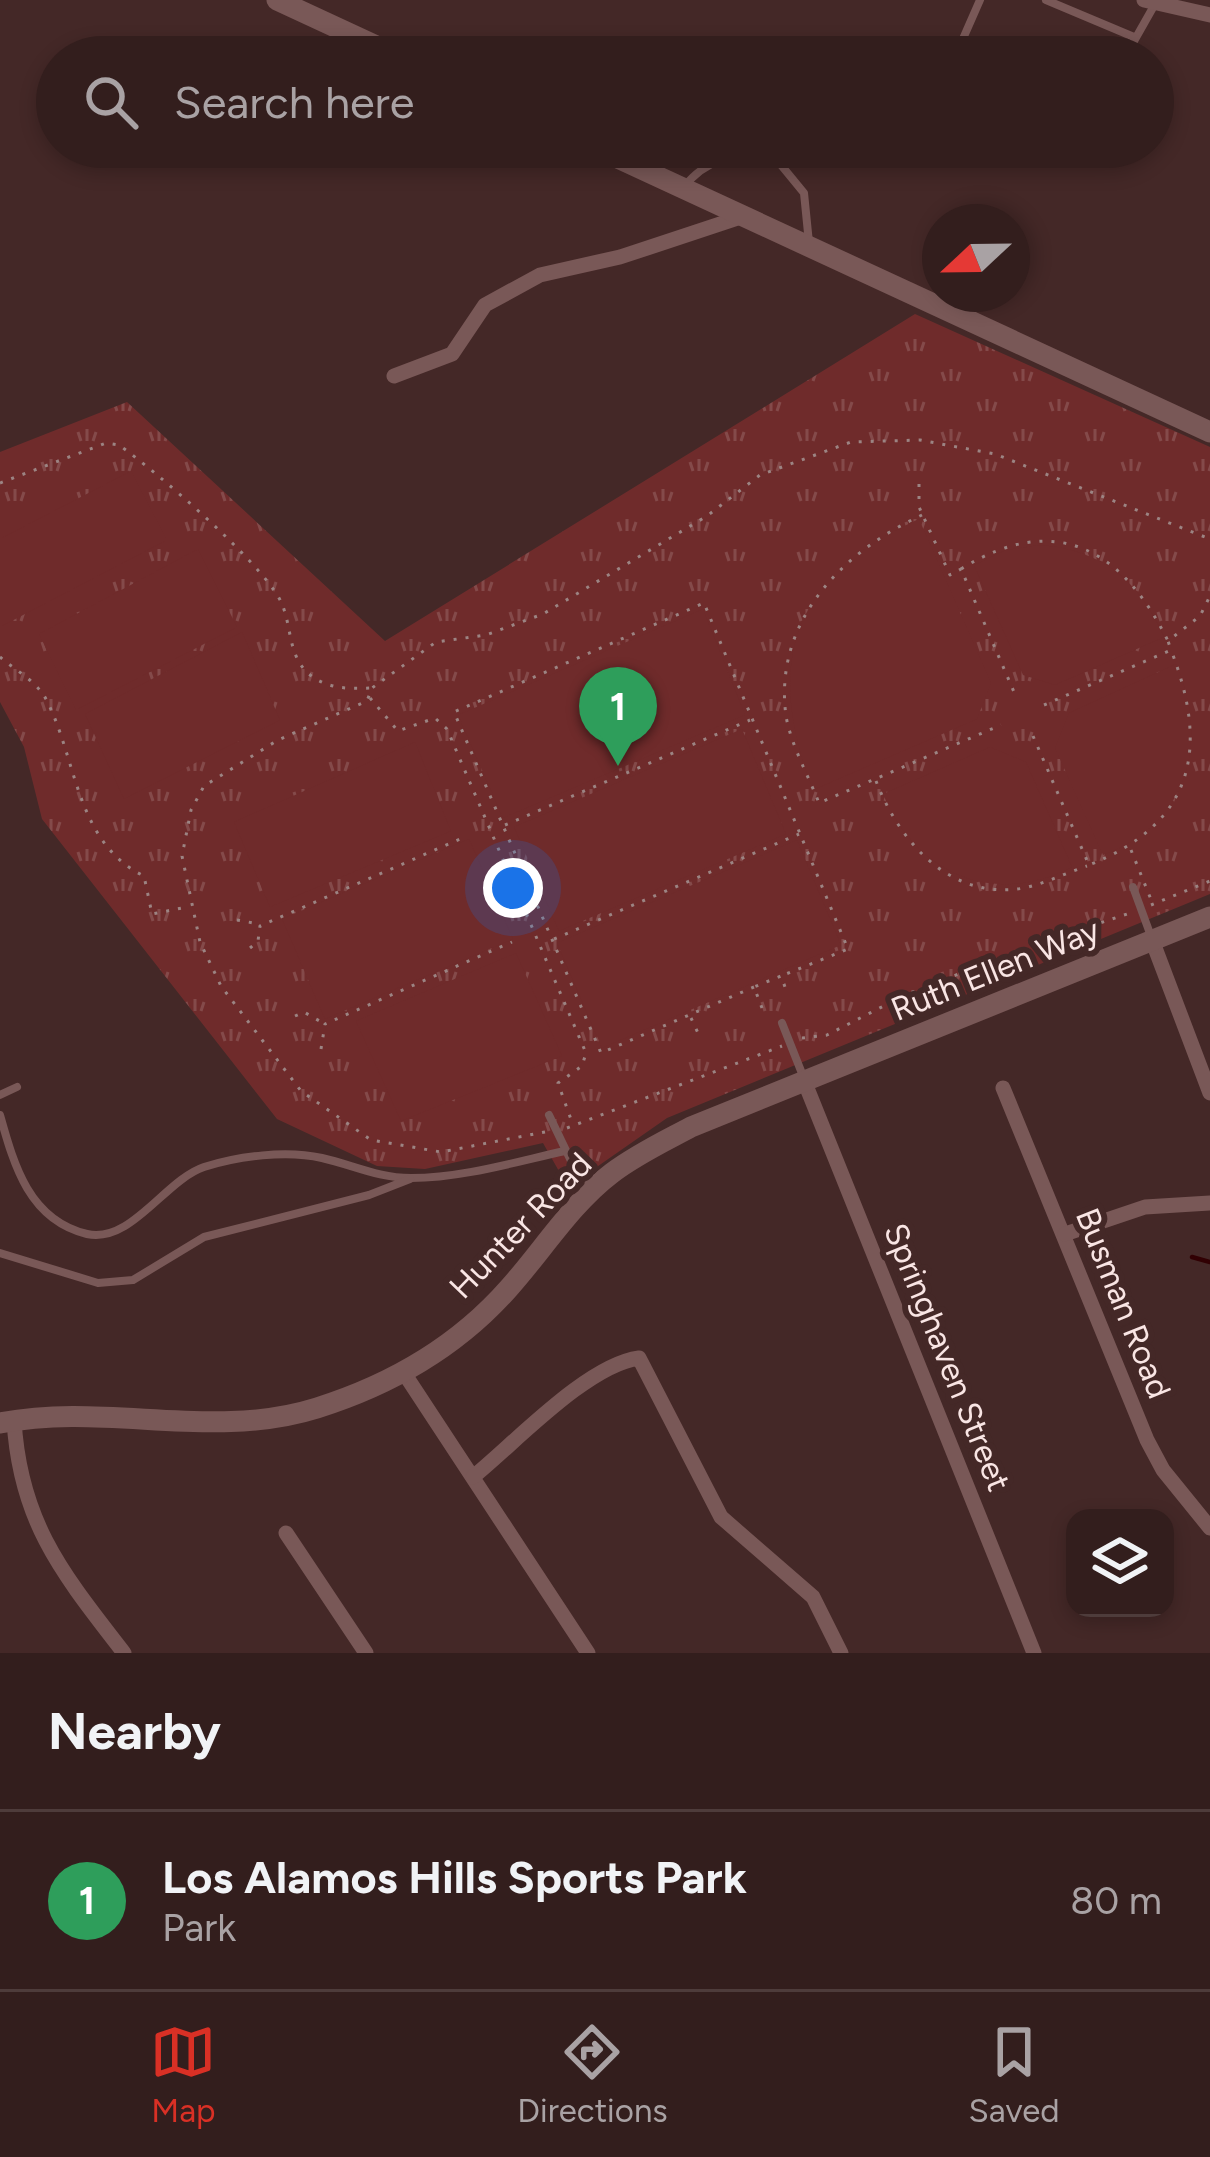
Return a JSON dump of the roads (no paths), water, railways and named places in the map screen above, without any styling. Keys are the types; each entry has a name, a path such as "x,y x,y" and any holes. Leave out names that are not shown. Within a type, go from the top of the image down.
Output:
{"street":[{"path":"278,0 355,36"},
{"path":"1150,1 1210,15"},
{"path":"640,168 1210,433"},
{"path":"394,376 452,354 485,305 540,275 620,257 744,216"},
{"name":"Ruth Ellen Way","path":"805,1082 1210,917"},
{"path":"1152,940 1210,1093"},
{"name":"Hunter Road","path":"7,1422 75,1414 202,1426 264,1420 330,1404 404,1373 495,1302 594,1189 691,1126 805,1082"},
{"name":"Springhaven Street","path":"805,1082 1034,1653"},
{"name":"Busman Road","path":"1003,1088 1147,1440 1163,1470 1210,1528"},
{"path":"1065,1234 1145,1207 1210,1203"},
{"path":"473,1477 605,1370 619,1361 639,1358 721,1517 813,1597 842,1653"},
{"path":"404,1373 588,1653"},
{"path":"7,1422 24,1498 43,1541 117,1651"},
{"path":"286,1533 365,1653"}],"lane":[{"path":"964,36 980,0"},
{"path":"1046,0 1132,36"},
{"path":"1136,36 1144,32 1150,1"},
{"path":"684,188 699,168"},
{"path":"783,168 804,193 810,247"},
{"path":"1133,887 1152,940"},
{"path":"782,1023 805,1082"},
{"path":"0,1095 17,1087"},
{"path":"0,1115 12,1156 34,1201 52,1218 93,1235 115,1231 202,1167 280,1153 323,1158 369,1174 412,1178"},
{"path":"549,1115 565,1151 594,1189"},
{"path":"0,1253 98,1283 133,1280 204,1237 369,1196 412,1178 565,1151"}],"waterway":[{"path":"1192,1257 1210,1262"}],"place":[{"name":"Los Alamos Hills Sports Park","path":"618,766"}]}
